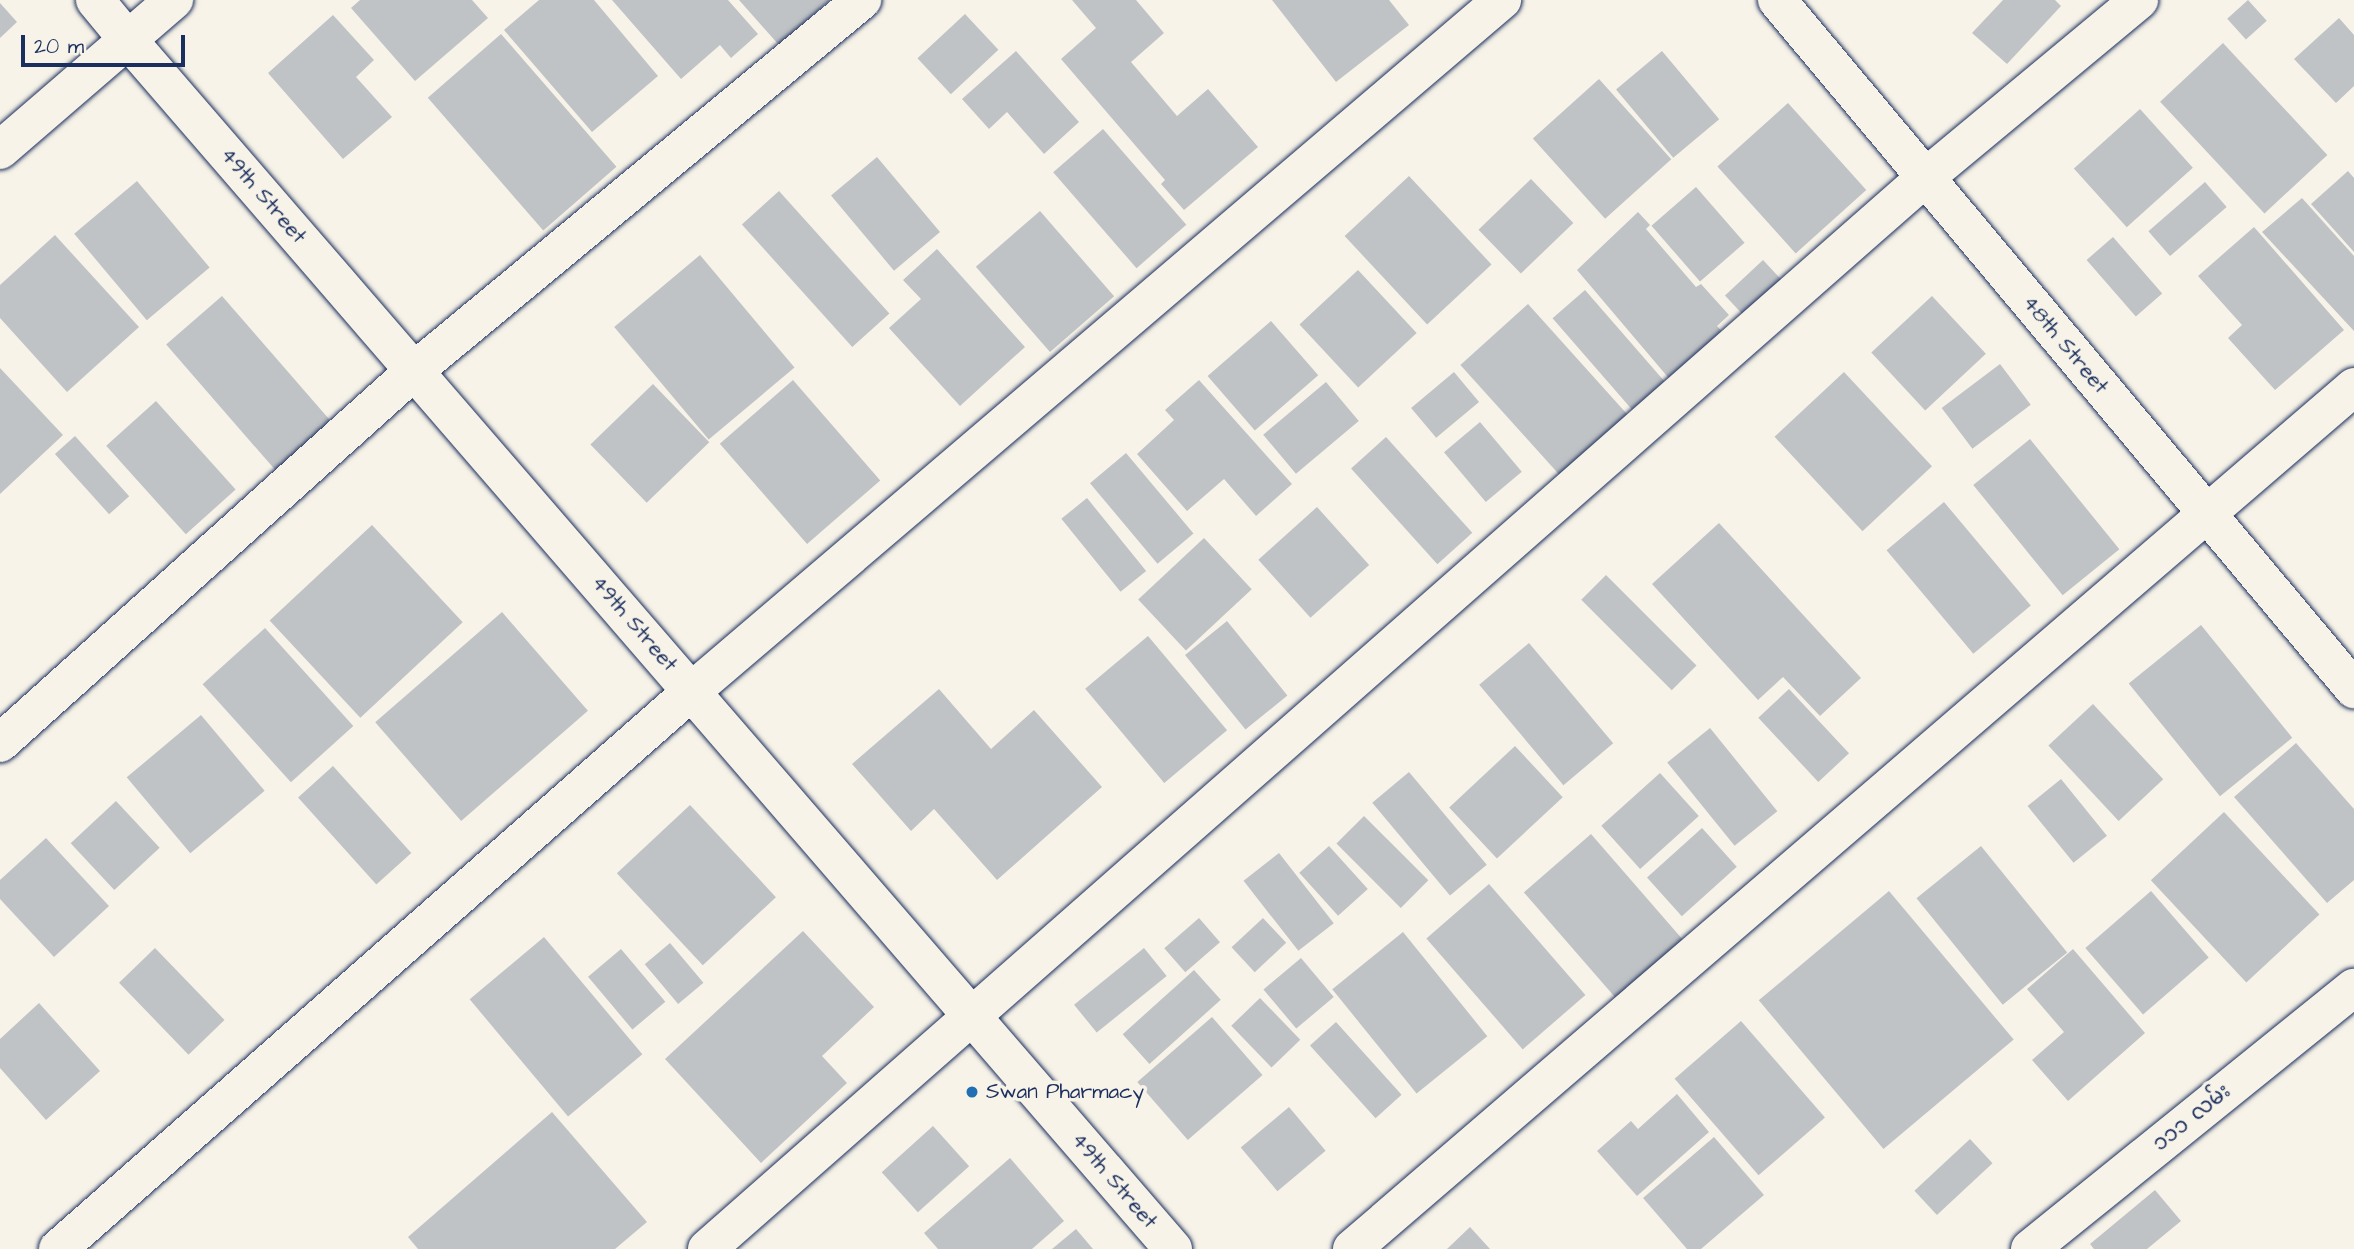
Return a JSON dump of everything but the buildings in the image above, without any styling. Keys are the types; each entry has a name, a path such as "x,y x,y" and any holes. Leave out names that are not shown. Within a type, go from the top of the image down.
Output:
{"street":[{"name":"49th Street","path":"95,0 1173,1249"},
{"path":"0,150 174,0"},
{"path":"0,743 414,371 862,0"},
{"path":"58,1249 692,691 1502,0"},
{"name":"48th Street","path":"1777,0 2206,517 2354,689"},
{"path":"707,1249 974,1019 1926,177 2139,0"},
{"path":"1352,1249 2354,387"},
{"name":"၁၁၁ လမ်း","path":"2030,1249 2354,988"}],"place":[{"name":"Swan Pharmacy","path":"972,1092"}]}
